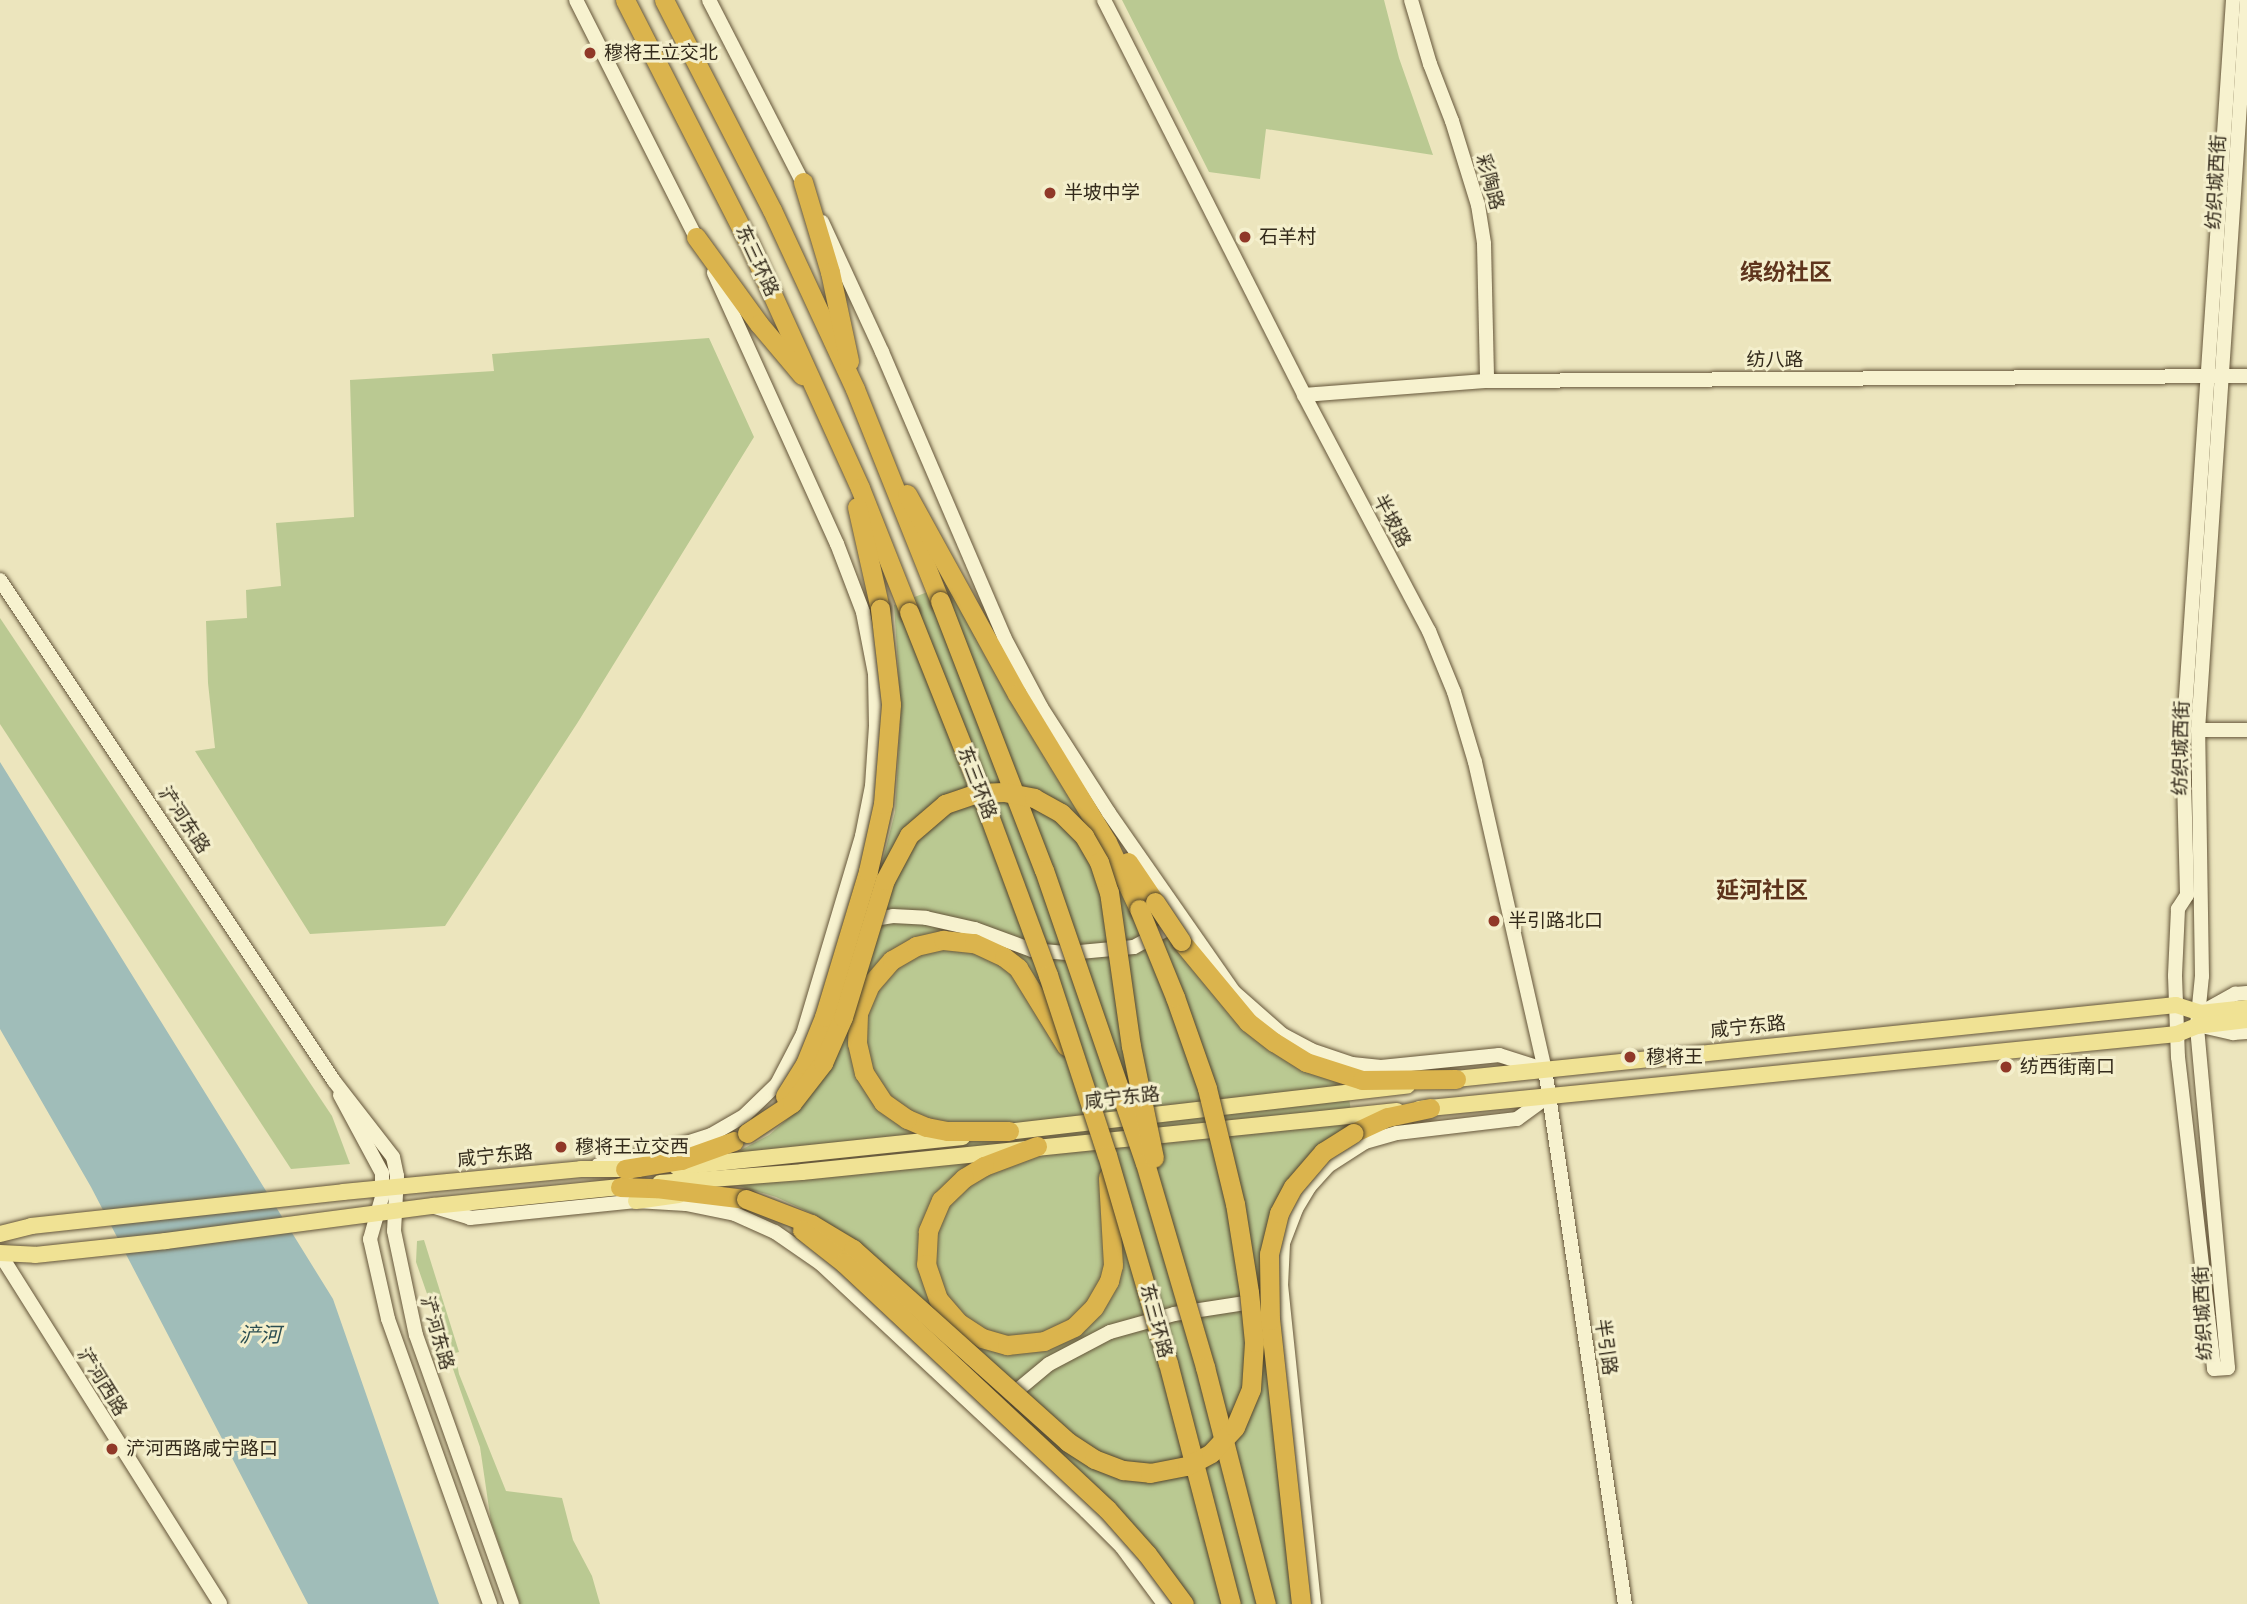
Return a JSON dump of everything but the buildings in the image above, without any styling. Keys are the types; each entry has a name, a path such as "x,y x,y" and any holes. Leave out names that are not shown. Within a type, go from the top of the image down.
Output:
{"highway":[{"name":"东三环路","path":"625,0 748,241 842,448 978,783 1048,975 1107,1155 1147,1286 1231,1604"},
{"name":"东三环路","path":"664,0 772,210 855,389 1044,870 1168,1238 1205,1367 1266,1604"},
{"path":"803,182 830,272 855,389"},
{"path":"696,237 759,324 815,390"},
{"path":"876,439 1017,694 1147,905 1181,941 1248,1022 1273,1042 1306,1062 1362,1080 1457,1079"},
{"path":"740,1137 787,1094 812,1049 875,846 886,785 891,723 886,645 842,448"},
{"path":"622,1178 681,1160 740,1137 792,1103 823,1063 843,1017 885,880 909,835 937,809 956,799 994,791 1026,795 1052,807 1070,820 1090,845 1103,871 1111,901 1131,1046 1168,1238"},
{"path":"622,1178 746,1199 793,1216 853,1248 1086,1455 1115,1468 1142,1473 1178,1469 1211,1453 1235,1427 1251,1389 1254,1342 1249,1292 1235,1205 1207,1088 1147,905"},
{"path":"1009,1131 947,1131 926,1127 895,1112 875,1092 862,1066 857,1043 857,1020 862,999 875,978 892,960 916,946 943,940 982,945 1018,968 1077,1065"},
{"path":"1301,1604 1270,1320 1269,1254 1279,1213 1293,1187 1322,1152 1353,1133 1388,1117 1430,1108"},
{"path":"1037,1146 975,1171 946,1195 933,1215 926,1247 930,1279 942,1306 973,1334 997,1343 1026,1344 1052,1338 1079,1323 1094,1307 1109,1281 1114,1247 1107,1155"},
{"path":"746,1199 817,1240 1005,1412 1118,1520 1184,1604"}],"main road":[{"name":"咸宁东路","path":"0,1253 34,1255 344,1220 704,1164 1362,1093 1545,1069 2176,1005 2199,1019 2247,1020"},
{"name":"咸宁东路","path":"0,1234 31,1226 581,1168 622,1178 802,1172 1037,1146 2177,1034 2199,1019 2247,1008"},
{"path":"636,1201 802,1172"}],"street":[{"path":"576,0 732,309 836,544 860,602 870,636 876,712 871,793 862,836 798,1046 777,1084 753,1108 728,1126 702,1139 581,1168"},
{"path":"709,0 803,182 882,352 1013,655 1065,747 1242,1001 1283,1035 1311,1050 1367,1067 1499,1055 1545,1069"},
{"name":"半坡路","path":"1104,0 1304,395 1429,631 1454,692 1475,762 1549,1096"},
{"name":"彩陶路","path":"1411,0 1478,205 1484,244 1487,381"},
{"name":"纺织城西街","path":"2233,0 2241,27"},
{"name":"纺织城西街","path":"2215,377 2198,730 2199,1019 2228,1368 2214,1369 2177,1034 2178,909 2187,895 2183,741 2215,377 2241,27 2247,0"},
{"name":"纺八路","path":"1304,395 1487,381 2247,376"},
{"name":"浐河东路","path":"0,580 334,1081 393,1157 390,1187 393,1213 402,1280 416,1335 512,1604"},
{"path":"2198,730 2247,730"},
{"path":"835,927 884,917 915,917 959,925 1032,950 1069,953 1134,947 1183,920"},
{"path":"2199,1019 2235,994 2247,993"},
{"path":"2199,1019 2233,1033 2247,1032"},
{"path":"1314,1604 1282,1298 1282,1252 1292,1217 1309,1187 1342,1155 1365,1142 1385,1135 1517,1119 1549,1096"},
{"name":"半引路","path":"1549,1096 1625,1604"},
{"name":"浐河东路","path":"390,1187 376,1215 371,1250 388,1319 490,1604"},
{"path":"433,1206 470,1218 636,1201 722,1210 748,1219 790,1240 820,1263 1111,1536 1164,1604"},
{"name":"浐河西路","path":"0,1253 18,1287 220,1604"},
{"name":"浐河西路","path":"0,1271 18,1287"},
{"path":"988,1419 1039,1371 1110,1332 1183,1312 1282,1298"}],"green space":[{"path":"1122,0 1384,0 1399,58 1433,155 1266,129 1260,179 1209,172"},
{"path":"709,338 754,437 578,722 445,926 310,934 195,751 215,748 208,683 206,621 247,618 246,590 281,586 276,523 354,517 350,380 494,371 492,354"},
{"path":"948,584 984,654 1030,731 1207,984 1347,1084 1353,1125 1280,1198 1296,1604 1192,1604 897,1301 867,1250 815,1215 776,1197 736,1185 735,1153 769,1135 791,1116 830,1068 895,812 901,711 894,605"},
{"path":"0,618 332,1116 350,1164 291,1169 0,724"},
{"path":"424,1240 459,1352 455,1353 459,1374 506,1491 562,1498 573,1540 592,1576 600,1604 520,1604 491,1522 480,1447 416,1262 417,1241"}],"water":[{"name":"浐河","path":"0,762 333,1299 439,1604 308,1604 91,1187 0,1029"}],"place":[{"name":"穆将王立交北","path":"590,53"},
{"name":"半坡中学","path":"1050,193"},
{"name":"石羊村","path":"1245,237"},
{"name":"半引路北口","path":"1494,921"},
{"name":"穆将王","path":"1630,1057"},
{"name":"纺西街南口","path":"2006,1067"},
{"name":"穆将王立交西","path":"561,1147"},
{"name":"浐河西路咸宁路口","path":"112,1449"}],"district":[{"name":"缤纷社区","path":"1786,272"},
{"name":"延河社区","path":"1762,890"}]}
